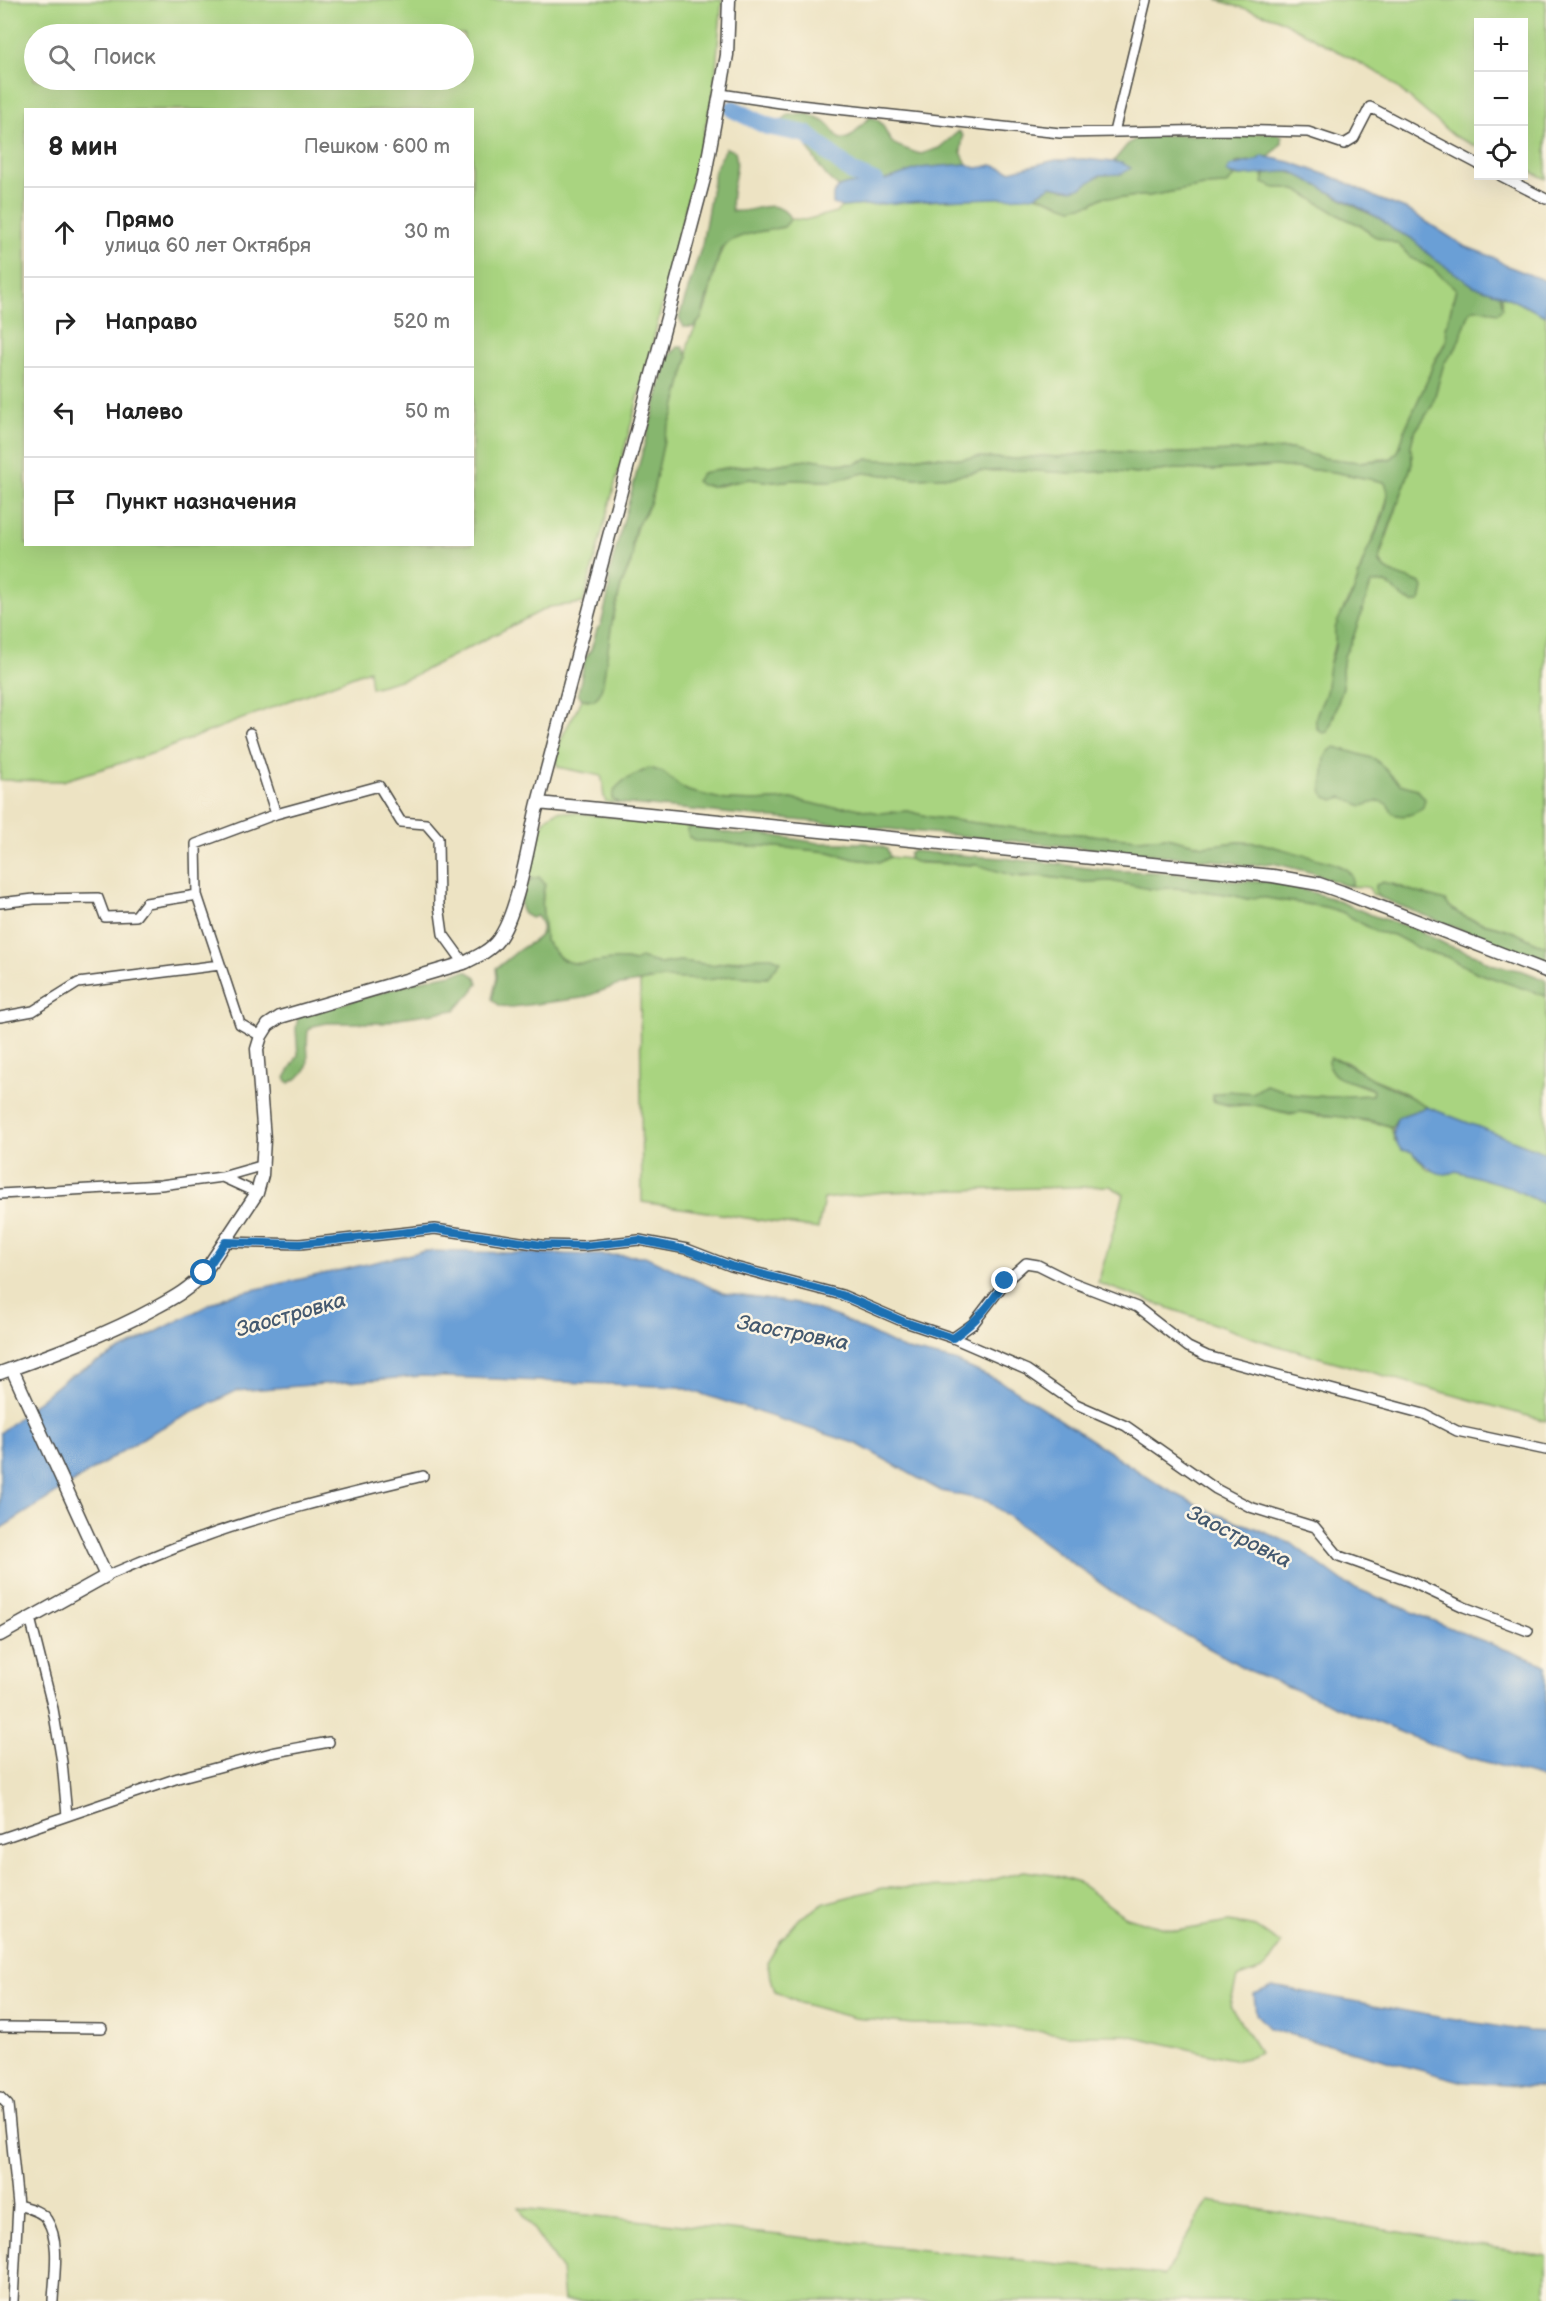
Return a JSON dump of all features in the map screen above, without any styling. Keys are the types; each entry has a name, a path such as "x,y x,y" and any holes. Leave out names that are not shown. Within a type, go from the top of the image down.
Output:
{"street":[{"path":"106,1576 25,1399 6,1371 120,1327 194,1285 204,1273 257,1193 264,1165 258,1049 261,1036 268,1025 295,1011 464,963 485,952 498,941 513,908 538,802 705,176 727,55 729,0"},
{"path":"1114,132 1146,0"},
{"path":"721,94 781,103 1060,133 1216,130 1308,132 1344,144 1354,138 1370,107 1474,161"},
{"path":"1509,180 1546,199"},
{"path":"250,733 276,814"},
{"path":"261,1036 240,1024 196,895 196,844 276,814 379,786 401,822 426,824 438,838 439,905 443,934 464,963"},
{"path":"538,802 1273,876 1319,884 1342,891 1546,971"},
{"path":"0,903 34,899 98,898 105,917 136,916 146,903 196,895"},
{"path":"0,1017 33,1011 78,983 220,965"},
{"path":"0,1194 161,1185 222,1177 264,1165"},
{"path":"222,1177 257,1193"},
{"path":"225,1242 300,1244 435,1229 542,1245 583,1246 639,1240 687,1250 731,1266 842,1295 902,1321 953,1338 1027,1370 1076,1404 1126,1426 1216,1489 1251,1507 1315,1527 1339,1556 1411,1582 1464,1607 1528,1631"},
{"path":"953,1338 973,1324 991,1303 1005,1281 1019,1267 1026,1263 1038,1265 1072,1282 1137,1307 1188,1347 1207,1356 1424,1414 1457,1431 1546,1450"},
{"path":"0,1635 106,1576 201,1537 304,1505 423,1476"},
{"path":"30,1618 53,1709 62,1762 67,1815"},
{"path":"0,1839 178,1778 271,1753 329,1742"},
{"path":"0,2027 102,2028"},
{"path":"0,2097 8,2105 18,2205 13,2301"},
{"path":"18,2205 33,2210 47,2219 55,2242 53,2301"}],"green space":[{"path":"0,0 722,0 714,91 651,350 583,603 549,607 411,677 371,688 369,670 154,753 62,781 0,780"},
{"path":"1217,0 1546,0 1546,179 1528,170 1528,18 1474,18 1474,145 1454,136 1384,76 1276,18"},
{"path":"808,114 827,123 840,139 850,137 871,117 883,125 893,143 921,154 939,148 959,131 963,136 961,152 967,164 920,168 876,183 848,184 839,187 819,166 803,141 784,124 783,120 788,115"},
{"path":"1276,133 1282,136 1282,143 1269,157 1262,156 1257,160 1236,163 1231,175 1234,177 1225,185 1204,186 1149,196 1103,197 1091,204 1072,208 1036,195 1051,186 1062,189 1076,188 1102,175 1122,174 1122,163 1113,162 1127,145 1140,136"},
{"path":"726,148 735,151 736,158 732,211 771,206 785,212 791,219 784,227 743,236 721,248 701,319 694,327 684,327 679,318 702,245 715,169"},
{"path":"1282,170 1301,176 1379,218 1394,230 1411,238 1433,258 1474,286 1500,294 1503,308 1498,313 1480,309 1470,312 1456,348 1444,363 1432,406 1414,433 1411,445 1412,464 1381,550 1379,562 1393,573 1421,583 1423,588 1420,602 1406,600 1386,584 1379,582 1371,584 1353,638 1344,656 1343,687 1328,732 1322,733 1316,723 1316,718 1327,690 1329,667 1335,647 1335,629 1353,593 1366,554 1384,515 1388,496 1384,482 1334,472 1276,466 1214,470 1175,469 1136,474 1111,471 1069,473 1025,470 980,471 954,476 917,478 864,473 832,481 774,482 749,479 713,486 701,485 696,481 702,473 731,467 769,466 812,459 855,464 867,459 899,461 926,456 961,459 977,457 1017,459 1041,456 1058,457 1103,451 1157,454 1292,449 1323,458 1358,462 1392,458 1399,450 1405,429 1433,364 1445,345 1446,328 1456,289 1433,269 1411,258 1398,244 1374,236 1360,225 1342,217 1301,192 1287,188 1275,188 1263,183 1265,174"},
{"path":"1265,174 1263,177 1275,188 1287,188 1301,192 1342,217 1360,225 1369,233 1398,244 1411,258 1433,269 1456,289 1446,328 1447,339 1433,364 1405,429 1399,450 1392,458 1358,462 1323,458 1292,449 1157,454 1103,451 1058,457 1041,456 1017,459 977,457 961,459 926,456 899,461 862,460 855,464 812,459 769,466 741,466 713,470 706,486 719,486 749,479 774,482 825,481 864,473 917,478 954,476 980,471 1025,470 1069,473 1111,471 1136,474 1175,469 1214,470 1276,466 1334,472 1384,482 1389,492 1354,591 1344,607 1329,665 1327,691 1316,718 1317,729 1331,725 1343,687 1344,656 1353,638 1371,584 1389,585 1414,603 1421,583 1389,571 1381,562 1380,556 1412,464 1411,445 1414,433 1432,406 1444,363 1456,348 1470,312 1481,308 1492,312 1503,301 1500,294 1546,316 1546,946 1511,931 1466,917 1451,908 1445,901 1390,883 1376,893 1381,898 1373,895 1369,888 1344,885 1352,885 1347,870 1340,866 1260,843 1238,842 1203,846 1167,837 1138,839 1030,830 930,817 908,811 879,813 850,807 828,807 792,799 725,800 688,791 649,768 623,781 612,799 619,803 606,802 601,776 558,767 560,741 582,699 588,700 599,695 601,689 612,622 621,586 631,563 638,523 651,501 665,435 674,412 688,357 688,343 704,312 720,254 728,242 736,237 777,228 791,219 805,220 836,212 842,207 1036,195 1059,204 1091,204 1103,197 1149,196 1204,186 1225,185 1234,177"},
{"path":"678,347 683,347 688,357 674,412 665,435 651,501 635,529 632,544 633,556 621,586 612,622 603,683 599,695 594,700 582,699 578,694 585,659 591,650 597,629 601,625 609,591 609,574 667,362 669,356"},
{"path":"1335,747 1375,759 1400,784 1417,789 1425,799 1423,807 1412,814 1401,816 1393,814 1387,804 1379,801 1362,806 1342,797 1334,800 1325,797 1322,788 1325,758 1328,752"},
{"path":"649,768 663,772 688,791 725,800 792,799 828,807 850,807 879,813 908,811 930,817 1030,830 1138,839 1167,837 1203,846 1238,842 1260,843 1333,863 1347,870 1352,876 1352,885 1344,885 1313,873 1272,863 1247,866 1231,862 619,803 612,799 620,783"},
{"path":"559,811 694,826 687,830 696,841 829,852 854,859 881,862 890,857 920,863 977,865 1021,877 1040,876 1085,882 1111,881 1150,889 1195,890 1247,899 1260,897 1325,907 1342,912 1382,933 1394,935 1422,950 1447,957 1478,973 1546,996 1546,1153 1427,1107 1396,1088 1369,1077 1346,1062 1331,1058 1346,1080 1373,1090 1372,1095 1330,1097 1298,1095 1266,1085 1251,1094 1219,1093 1213,1095 1213,1100 1229,1106 1255,1105 1290,1114 1301,1112 1319,1116 1338,1116 1391,1126 1394,1140 1412,1152 1428,1170 1456,1171 1508,1186 1546,1205 1546,1421 1268,1343 1098,1283 1124,1194 1110,1186 884,1192 824,1199 818,1229 642,1202 640,981 674,977 767,978 742,959 712,965 680,961 660,964 640,958 634,962 616,960 587,963 562,959 545,941 542,905 545,884 539,877 531,879 530,874 533,850 541,827 549,817"},
{"path":"694,826 740,835 763,834 819,843 865,843 887,849 890,857 881,862 854,859 829,852 696,841 689,837 687,829"},
{"path":"913,851 1035,861 1102,870 1174,873 1240,881 1277,882 1331,898 1374,916 1416,929 1447,945 1476,955 1490,964 1523,971 1546,980 1546,996 1478,973 1447,957 1422,950 1394,935 1376,932 1342,912 1325,907 1260,897 1247,899 1195,890 1150,889 1111,881 1085,882 1040,876 1014,876 977,865 915,862 909,859 909,853"},
{"path":"539,877 545,884 542,905 545,941 562,959 570,962 625,960 634,962 640,958 660,964 680,961 712,965 762,957 772,957 781,961 767,978 731,976 708,980 662,978 615,986 582,998 512,1007 500,1006 492,999 497,978 496,968 534,941 541,933 541,923 537,916 531,918 524,914 521,905 523,891 528,883 531,879"},
{"path":"1383,882 1445,901 1451,908 1467,918 1511,931 1546,946 1546,964 1381,898 1376,893 1376,885"},
{"path":"466,971 476,977 478,983 455,1010 399,1018 384,1023 327,1023 313,1026 308,1031 308,1062 304,1073 289,1083 285,1078 298,1055 296,1029 298,1017 422,980"},
{"path":"1331,1058 1343,1062 1427,1107 1398,1117 1392,1127 1373,1121 1283,1112 1255,1105 1213,1101 1213,1095 1228,1091 1253,1093 1266,1085 1298,1095 1330,1097 1372,1095 1373,1090 1335,1075 1328,1062"},
{"path":"1024,1871 1053,1875 1079,1883 1124,1916 1149,1924 1177,1931 1229,1922 1256,1927 1281,1944 1265,1968 1237,1978 1230,2005 1259,2052 1237,2060 1127,2035 1068,2035 978,2024 913,2024 854,2018 800,2003 775,1992 767,1963 781,1940 800,1918 825,1903 882,1888 968,1887"},
{"path":"1208,2201 1546,2256 1546,2301 1492,2301 1458,2294 1433,2301 564,2301 561,2269 519,2208 1165,2275"}],"water":[{"path":"1262,156 1290,162 1341,180 1379,199 1408,210 1464,246 1546,281 1546,316 1500,294 1474,286 1433,258 1411,238 1394,230 1379,218 1292,172 1239,176 1226,172 1230,166 1257,160"},
{"path":"1084,159 1122,163 1131,168 1122,174 1100,175 1082,187 1072,190 1051,186 1036,195 1025,197 842,207 833,204 833,194 839,187 848,184 876,183 920,168 967,164 976,168 992,165 1010,171 1056,160"},
{"path":"1427,1107 1546,1153 1546,1205 1508,1186 1456,1171 1449,1174 1437,1173 1412,1152 1401,1150 1394,1134 1394,1126 1398,1117"},
{"name":"Заостровка","path":"424,1251 645,1256 723,1293 804,1305 840,1318 903,1349 955,1361 1009,1386 1161,1486 1211,1512 1292,1544 1346,1584 1546,1665 1546,1779 1447,1751 1252,1672 1129,1604 987,1501 941,1491 857,1444 680,1387 422,1376 236,1391 151,1433 0,1529 0,1433 65,1379 226,1296"},
{"path":"1273,1986 1443,2018 1546,2032 1546,2088 1464,2082 1270,2029 1256,2014 1254,1994"},
{"path":"1458,2294 1492,2301 1433,2301"}],"waterway":[{"path":"733,109 767,126 806,134 852,172 876,183"}],"route":[{"path":"204,1273 225,1242 300,1244 435,1229 542,1245 583,1246 639,1240 687,1250 731,1266 842,1295 902,1321 953,1338 973,1324 991,1303 1005,1281"}]}
